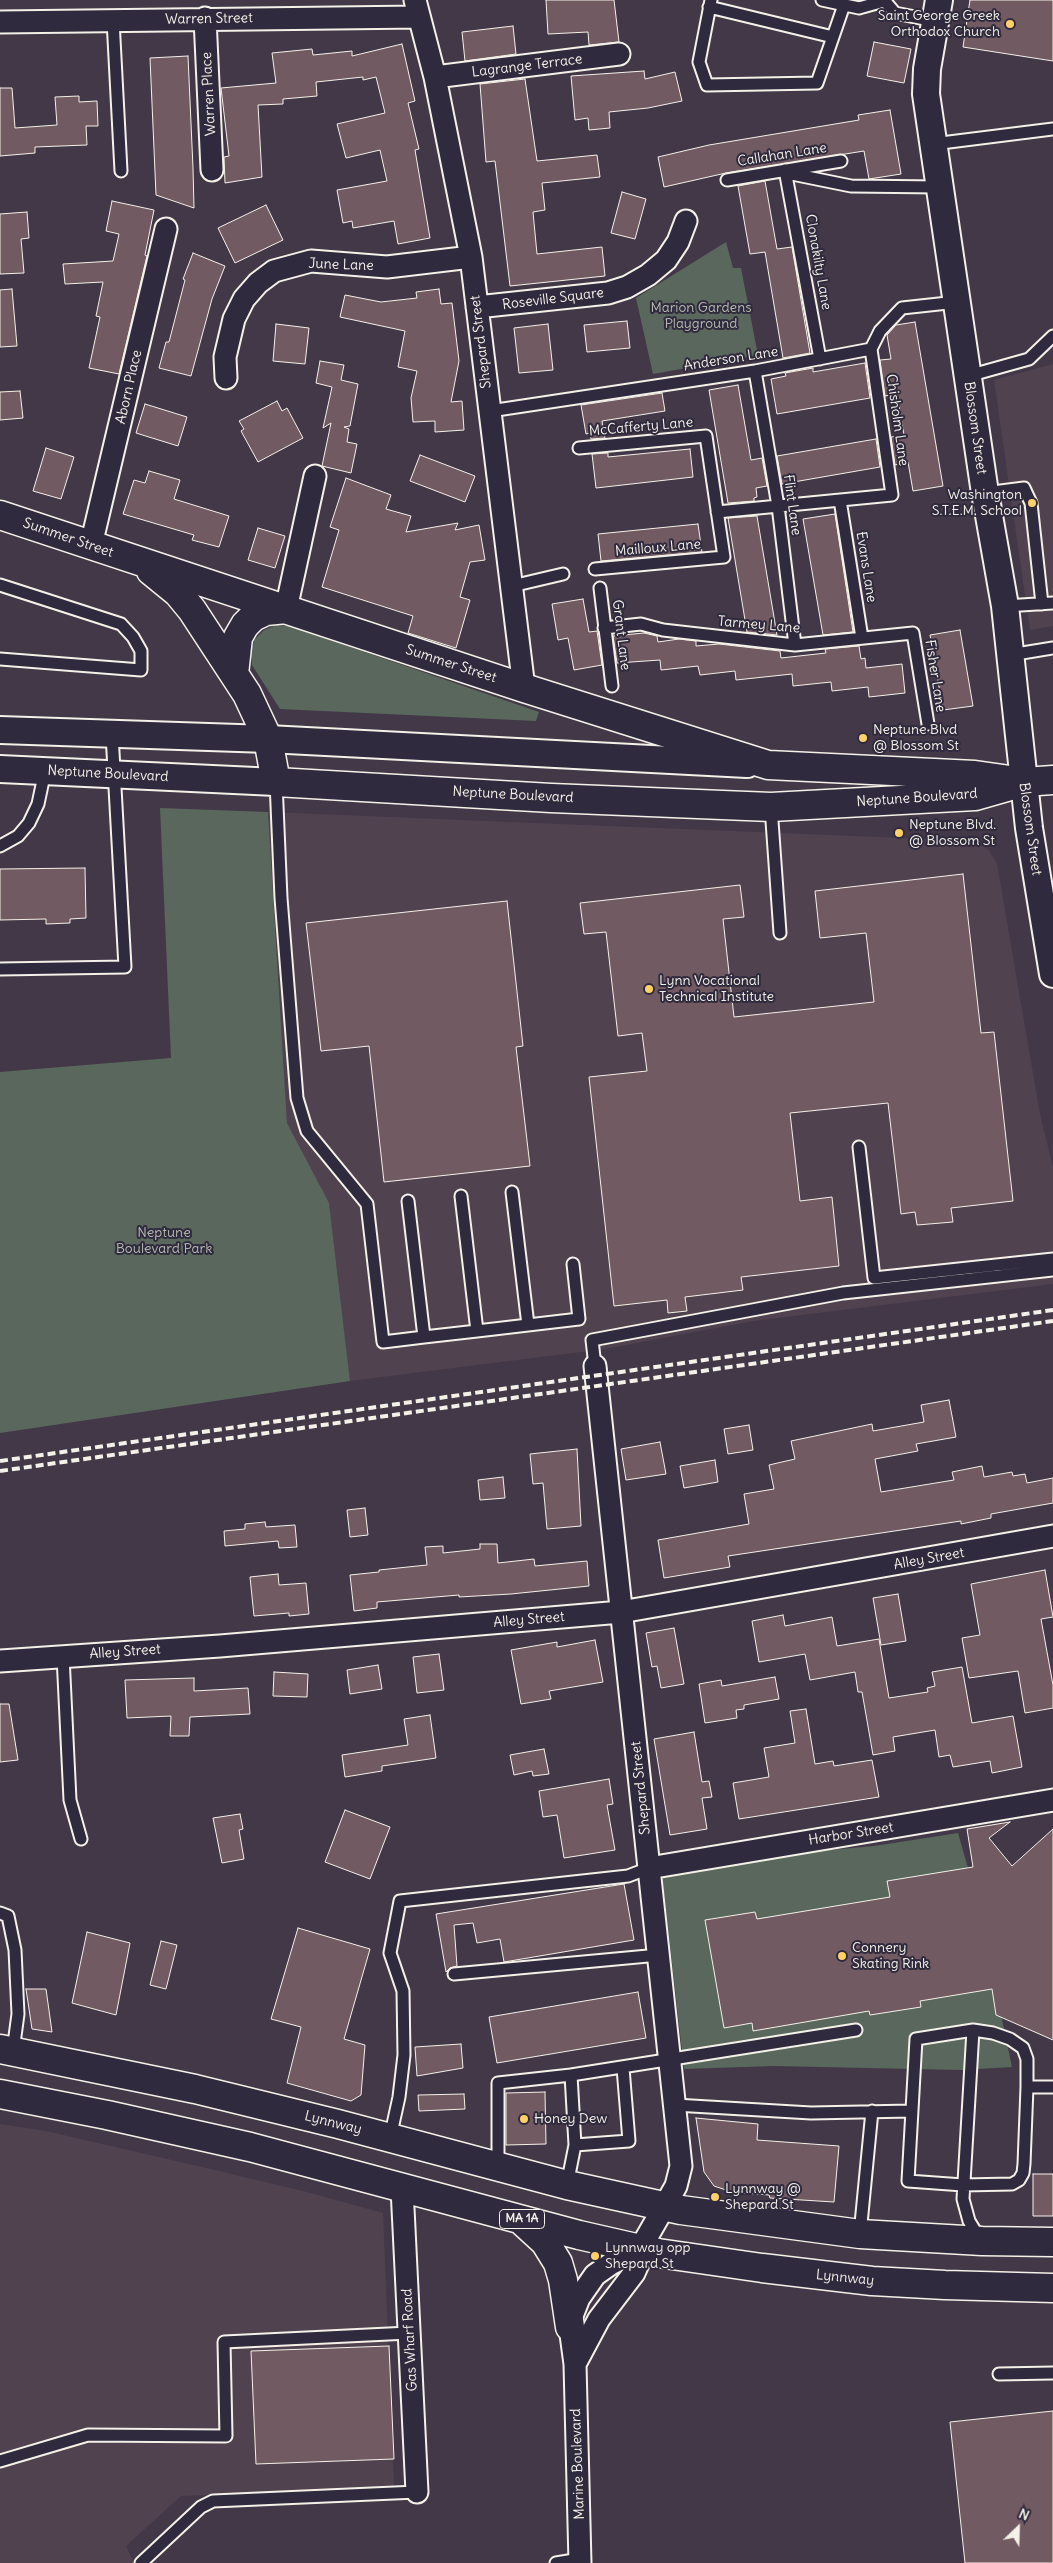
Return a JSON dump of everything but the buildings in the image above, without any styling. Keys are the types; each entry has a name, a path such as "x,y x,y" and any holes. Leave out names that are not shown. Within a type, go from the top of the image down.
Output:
{"main road":[{"name":"Summer Street","path":"0,515 524,688 768,765"},
{"name":"Summer Street","path":"136,560 178,593 247,694 268,739 276,782"},
{"path":"234,674 238,637 245,625 254,617 266,612 286,609"},
{"name":"Neptune Boulevard","path":"768,765 975,775 1024,782"},
{"name":"Neptune Boulevard","path":"276,782 551,798 771,807 975,796 1024,782 1053,780"},
{"name":"Lynnway","path":"6,2050 195,2088 568,2185 664,2207 860,2234 982,2241 1053,2242"},
{"name":"Lynnway","path":"0,2094 197,2135 640,2249 698,2259 844,2278 945,2285 1053,2288"},
{"path":"518,2218 538,2235 554,2255 561,2271 570,2327"}],"street":[{"name":"Warren Street","path":"0,22 205,18 417,9"},
{"name":"Shepard Street","path":"417,9 435,77 472,258 524,688"},
{"name":"Blossom Street","path":"937,11 927,69 926,94 985,493 1005,606 1024,782 1050,943 1053,974"},
{"name":"Warren Place","path":"205,18 212,170"},
{"name":"Lagrange Terrace","path":"435,77 619,54"},
{"name":"Roseville Square","path":"477,307 608,293 627,286 648,275 666,260 678,242 686,221"},
{"name":"Aborn Place","path":"91,545 166,229"},
{"name":"June Lane","path":"226,378 225,357 234,319 244,299 258,283 274,271 311,261 387,266 472,258"},
{"path":"286,609 315,476"},
{"name":"Neptune Boulevard","path":"0,730 268,739 768,765"},
{"name":"Neptune Boulevard","path":"0,769 276,782"},
{"name":"Shepard Street","path":"595,1366 681,2171 676,2186 664,2207"},
{"name":"Alley Street","path":"0,1661 220,1646 621,1612 1053,1536"},
{"name":"Harbor Street","path":"649,1868 1053,1800"},
{"name":"Gas Wharf Road","path":"402,2188 417,2492"},
{"path":"640,2249 664,2207"},
{"name":"Marine Boulevard","path":"580,2561 575,2364 570,2327 575,2307 595,2275 612,2262 640,2249"},
{"name":"Marine Boulevard","path":"575,2364 598,2320 634,2274 640,2249"}],"lane":[{"path":"822,0 859,8 884,1 895,13 937,11"},
{"path":"833,37 710,3 699,62 708,85 817,82 833,37 844,5"},
{"path":"113,20 121,171"},
{"path":"933,144 1053,129"},
{"name":"Callahan Lane","path":"727,180 786,172 841,161"},
{"path":"786,172 851,186 940,187"},
{"name":"Clonakilty Lane","path":"786,172 820,359"},
{"path":"871,349 880,331 902,308 957,302"},
{"path":"968,376 1029,359 1053,336"},
{"name":"Anderson Lane","path":"490,411 755,371 871,349"},
{"name":"Chisholm Lane","path":"840,500 892,495 871,349"},
{"name":"Flint Lane","path":"755,371 778,506 795,645"},
{"name":"McCafferty Lane","path":"579,448 706,436 717,512"},
{"path":"985,493 1024,488 1031,503 1048,603 1005,606"},
{"path":"717,512 840,500"},
{"name":"Evans Lane","path":"840,500 862,638"},
{"name":"Mailloux Lane","path":"595,568 724,558 717,512"},
{"path":"512,586 563,574"},
{"path":"0,584 121,624 133,637 141,651 141,670 0,659"},
{"name":"Grant Lane","path":"600,588 612,686"},
{"name":"Tarmey Lane","path":"604,628 641,624 663,630 795,645 913,633"},
{"name":"Fisher Lane","path":"913,633 928,724"},
{"path":"1010,655 1053,648"},
{"path":"0,969 125,967 112,734"},
{"path":"0,846 18,836 29,823 38,804 46,771"},
{"path":"276,782 281,898 297,1098 307,1131 367,1204 383,1342 579,1319 572,1264"},
{"path":"771,807 780,932"},
{"path":"859,1147 874,1278 1053,1258"},
{"path":"512,1192 528,1325"},
{"path":"461,1196 477,1331"},
{"path":"408,1201 424,1337"},
{"path":"595,1366 592,1340 843,1293 1053,1270"},
{"path":"63,1656 70,1800 82,1839"},
{"path":"390,2138 399,2096 404,2055 403,1991 390,1952 400,1901 628,1876 649,1868"},
{"path":"0,1913 8,1916 15,1950 18,2014 6,2050"},
{"path":"454,1974 659,1955"},
{"path":"498,2166 498,2083 623,2068 856,2030"},
{"path":"973,2030 963,2185 965,2210 982,2241"},
{"path":"973,2030 993,2032 1010,2039 1023,2048 1027,2059 1023,2173 1019,2180 1012,2184 963,2185 908,2181 916,2039 973,2030"},
{"path":"575,2145 629,2141 623,2068"},
{"path":"568,2185 575,2145 571,2075"},
{"path":"1027,2087 1053,2087"},
{"path":"674,2105 811,2114 911,2111"},
{"path":"860,2234 872,2111"},
{"path":"0,2461 88,2435 226,2436 224,2342 409,2334"},
{"path":"999,2374 1053,2373"},
{"path":"141,2563 201,2507 213,2501 417,2492"},
{"path":"556,2563 580,2561"}],"shaded area":[{"name":"Washington S.T.E.M. School","path":"1053,364 1053,626 1030,630 994,380"},
{"name":"Lynn Vocational Technical Institute","path":"268,812 974,841 989,850 997,864 1040,1114 1053,1167 1053,1284 753,1321 605,1349 350,1381 329,1204 287,1123"},
{"path":"0,2124 46,2131 202,2167 303,2191 383,2213 394,2487 181,2496 126,2546 134,2563 0,2563"}],"green space":[{"name":"Marion Gardens Playground","path":"726,242 733,268 741,268 758,355 653,374 636,298"},
{"path":"277,625 289,626 539,712 536,721 280,709 252,665 251,654 254,640 264,630"},
{"name":"Neptune Boulevard Park","path":"160,808 268,812 287,1123 329,1203 350,1381 0,1433 0,1072 171,1058"},
{"path":"958,1833 976,1896 1012,2067 961,2070 774,2066 684,2069 661,1865 874,1846"}],"railway":[{"path":"0,1461 1053,1310"},
{"path":"0,1471 1053,1321"}],"place":[{"name":"Saint George Greek Orthodox Church","path":"1010,24"},
{"name":"Washington S.T.E.M. School","path":"1032,503"},
{"name":"Neptune Blvd @ Blossom St","path":"863,738"},
{"name":"Neptune Blvd. @ Blossom St","path":"899,833"},
{"name":"Lynn Vocational Technical Institute","path":"649,989"},
{"name":"Connery Skating Rink","path":"842,1956"},
{"name":"Honey Dew","path":"524,2119"},
{"name":"Lynnway @ Shepard St","path":"715,2197"},
{"name":"Lynnway opp Shepard St","path":"595,2256"}]}
